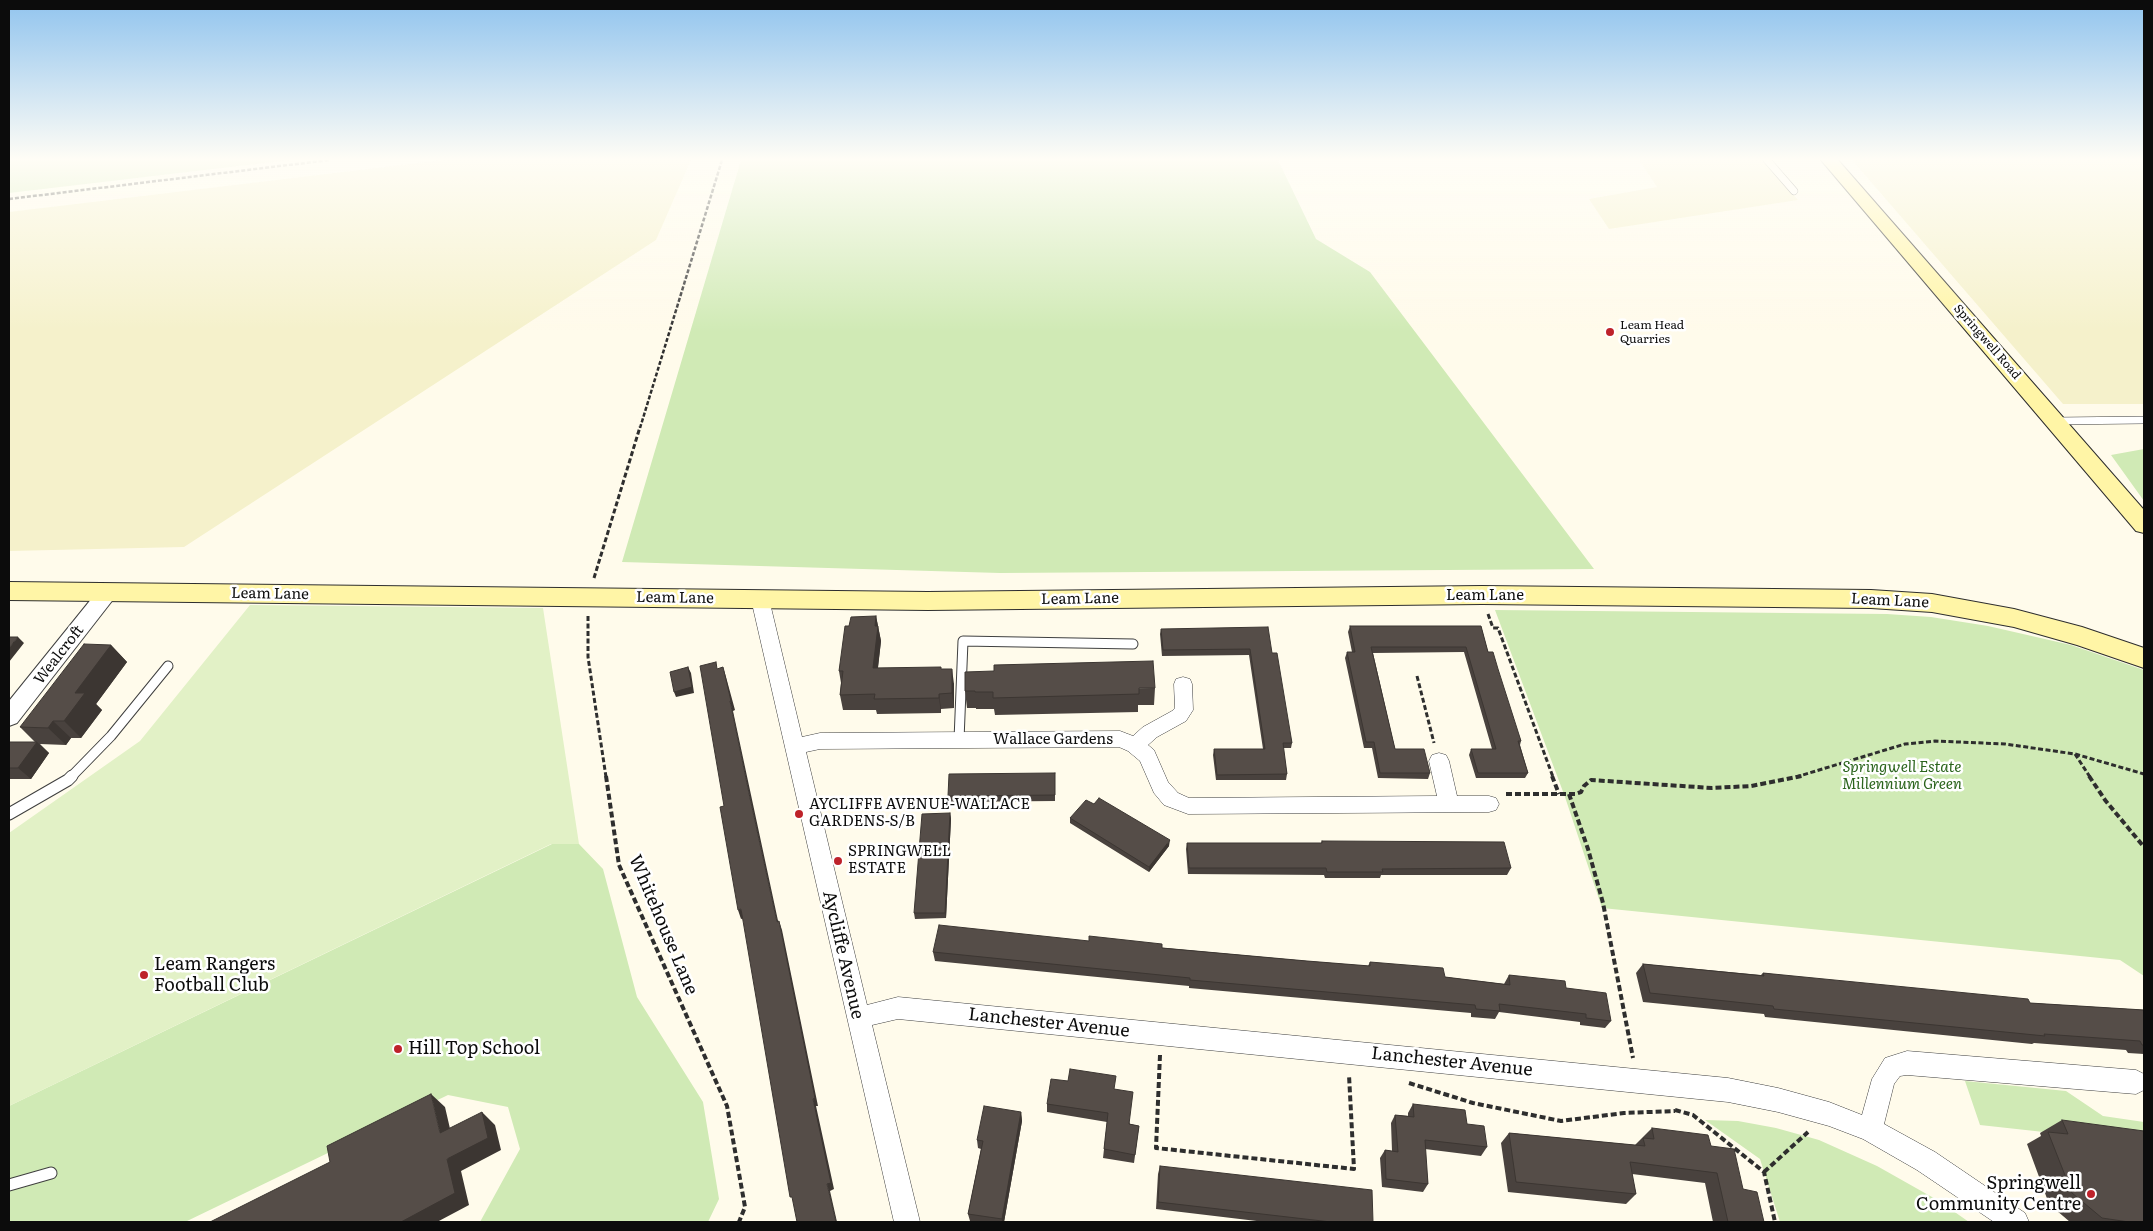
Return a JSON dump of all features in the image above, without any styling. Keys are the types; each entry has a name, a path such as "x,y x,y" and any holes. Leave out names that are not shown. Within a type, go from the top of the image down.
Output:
{"main road":[{"name":"Springwell Road","path":"1879,217 2144,525"},
{"name":"Leam Lane","path":"9,591 938,600 1482,596 1900,600 1954,606 2014,618 2082,637 2144,658"}],"street":[{"name":"Wealcroft","path":"9,717 108,592"},
{"name":"Aycliffe Avenue","path":"760,599 907,1222"},
{"path":"1183,684 1184,710 1178,716 1150,732 1136,745 1147,756 1161,787 1171,799 1188,806 1489,804"},
{"name":"Wallace Gardens","path":"794,746 820,741 959,740 1120,740 1136,745"},
{"path":"1439,761 1449,804"},
{"name":"Lanchester Avenue","path":"858,1018 898,1008 1728,1090 1778,1100 1829,1114 1870,1130 1926,1161 2016,1222"},
{"path":"1870,1130 1884,1079 1893,1066 1907,1063 2136,1082"}],"lane":[{"path":"2054,421 2144,420"},
{"path":"959,740 963,641 1133,644"},
{"path":"9,814 68,780 111,736 168,666"},
{"path":"9,1185 51,1173"}],"path":[{"name":"Whitehouse Lane","path":"704,217 588,598 588,657 619,865 727,1106 745,1207 739,1222"},
{"path":"1482,596 1493,628 1498,628 1559,794"},
{"path":"1417,676 1439,761"},
{"path":"1489,804 1491,794 1569,794 1581,792 1584,786 1591,780 1712,788 1751,786 1800,776 1905,744 1928,741 2005,744 2075,754 2144,774"},
{"path":"2075,754 2105,800 2144,847"},
{"path":"1569,794 1588,849 1603,903 1637,1080"},
{"path":"1161,1034 1156,1148 1354,1169 1347,1052"},
{"path":"1349,1076 1357,1077"},
{"path":"1399,1080 1473,1103 1561,1121 1624,1113 1675,1111 1693,1115 1764,1172 1775,1222"},
{"path":"1668,1084 1675,1111"},
{"path":"1764,1172 1829,1114"}],"shaded area":[{"path":"9,217 666,217 656,240 184,547 9,551"},
{"path":"1601,217 1684,217 1609,229"},
{"path":"1902,217 2144,217 2144,404 2063,404"}],"green space":[{"path":"724,217 1306,217 1316,239 1370,272 1594,569 1000,573 622,562"},
{"path":"2144,449 2144,501 2111,455"},
{"name":"Leam Rangers Football Club","path":"250,605 543,608 579,844 551,844 9,1106 9,833 140,741"},
{"name":"Springwell Estate Millennium Green","path":"1495,610 1887,614 1931,617 1988,626 2071,645 2144,670 2144,976 2120,960 1602,908 1565,797"},
{"name":"Hill Top School","path":"552,844 579,844 603,869 637,997 703,1102 719,1199 708,1222 480,1222 520,1149 508,1107 448,1095 185,1222 9,1222 9,1106"},
{"path":"1965,1081 2066,1091 2103,1116 2144,1122 2144,1163 2135,1142 1980,1125"},
{"path":"1705,1120 1738,1121 1776,1128 1819,1140 1877,1166 1939,1201 1969,1222 1780,1222 1760,1159"}],"building":[{"path":"876,616 875,626 878,626 873,668 941,667 941,669 952,669 952,693 939,694 939,698 874,699 875,694 840,695 843,671 839,671 845,626 849,626 851,617"},
{"path":"1350,626 1481,626 1488,652 1493,652 1521,741 1518,741 1528,773 1478,773 1471,749 1496,749 1466,647 1371,647 1395,749 1424,749 1430,773 1380,773 1374,742 1366,742 1347,652 1355,652"},
{"path":"1268,627 1272,653 1277,653 1292,743 1283,743 1287,774 1217,775 1214,749 1265,749 1250,649 1163,650 1161,629"},
{"path":"9,637 18,637 9,648"},
{"path":"84,644 111,645 75,693 85,693 64,721 53,721 48,728 20,727"},
{"path":"1153,661 1155,688 1139,688 1139,694 993,698 993,692 965,691 965,672 994,671 994,665"},
{"path":"716,662 717,669 723,667 777,922 779,921 815,1098 813,1099 831,1183 827,1184 836,1222 797,1222 792,1197 790,1197 741,909 738,910 720,807 724,806 700,666"},
{"path":"688,667 692,687 674,692 670,672"},
{"path":"9,742 37,742 18,768 9,768"},
{"path":"1055,773 1055,795 948,796 949,774"},
{"path":"1099,798 1170,840 1149,867 1070,818 1086,800 1094,804"},
{"path":"950,813 945,913 914,913 922,814"},
{"path":"1322,841 1504,842 1511,868 1382,869 1383,872 1327,872 1326,868 1189,868 1187,843 1322,843"},
{"path":"939,925 1089,941 1089,936 1162,944 1162,948 1307,961 1370,966 1370,962 1443,968 1445,977 1510,985 1509,975 1565,981 1566,988 1606,993 1611,1021 1586,1018 1586,1014 1499,1004 1500,1011 1476,1009 1475,1005 1190,980 1190,978 933,952"},
{"path":"1643,964 1764,976 1763,973 2028,999 2030,1003 2144,1010 2144,1045 2140,1041 2044,1034 2045,1036 1774,1009 1773,1006 1650,993"},
{"path":"1070,1069 1116,1076 1114,1089 1133,1092 1129,1124 1139,1126 1135,1155 1104,1149 1108,1113 1047,1104 1051,1079 1068,1081"},
{"path":"431,1094 440,1133 482,1112 488,1138 447,1159 455,1193 401,1222 210,1222 330,1162 327,1146"},
{"path":"1413,1104 1465,1110 1467,1124 1484,1126 1487,1147 1425,1140 1428,1184 1386,1179 1385,1150 1398,1152 1395,1115 1414,1117"},
{"path":"984,1106 1021,1112 1002,1219 968,1214 983,1141 977,1140"},
{"path":"2062,1120 2144,1131 2144,1222 2102,1218 2072,1193 2048,1132 2068,1134"},
{"path":"1652,1128 1708,1135 1711,1146 1734,1149 1743,1189 1757,1192 1764,1222 1728,1222 1717,1173 1630,1162 1636,1194 1516,1182 1509,1133 1645,1146 1643,1138 1654,1139"},
{"path":"1160,1166 1372,1190 1373,1222 1331,1222 1158,1202"}],"place":[{"name":"Leam Head Quarries","path":"1610,332"},
{"name":"AYCLIFFE AVENUE-WALLACE GARDENS-S/B","path":"799,814"},
{"name":"SPRINGWELL ESTATE","path":"838,861"},
{"name":"Leam Rangers Football Club","path":"144,975"},
{"name":"Hill Top School","path":"398,1049"},
{"name":"Springwell Community Centre","path":"2091,1194"}]}
